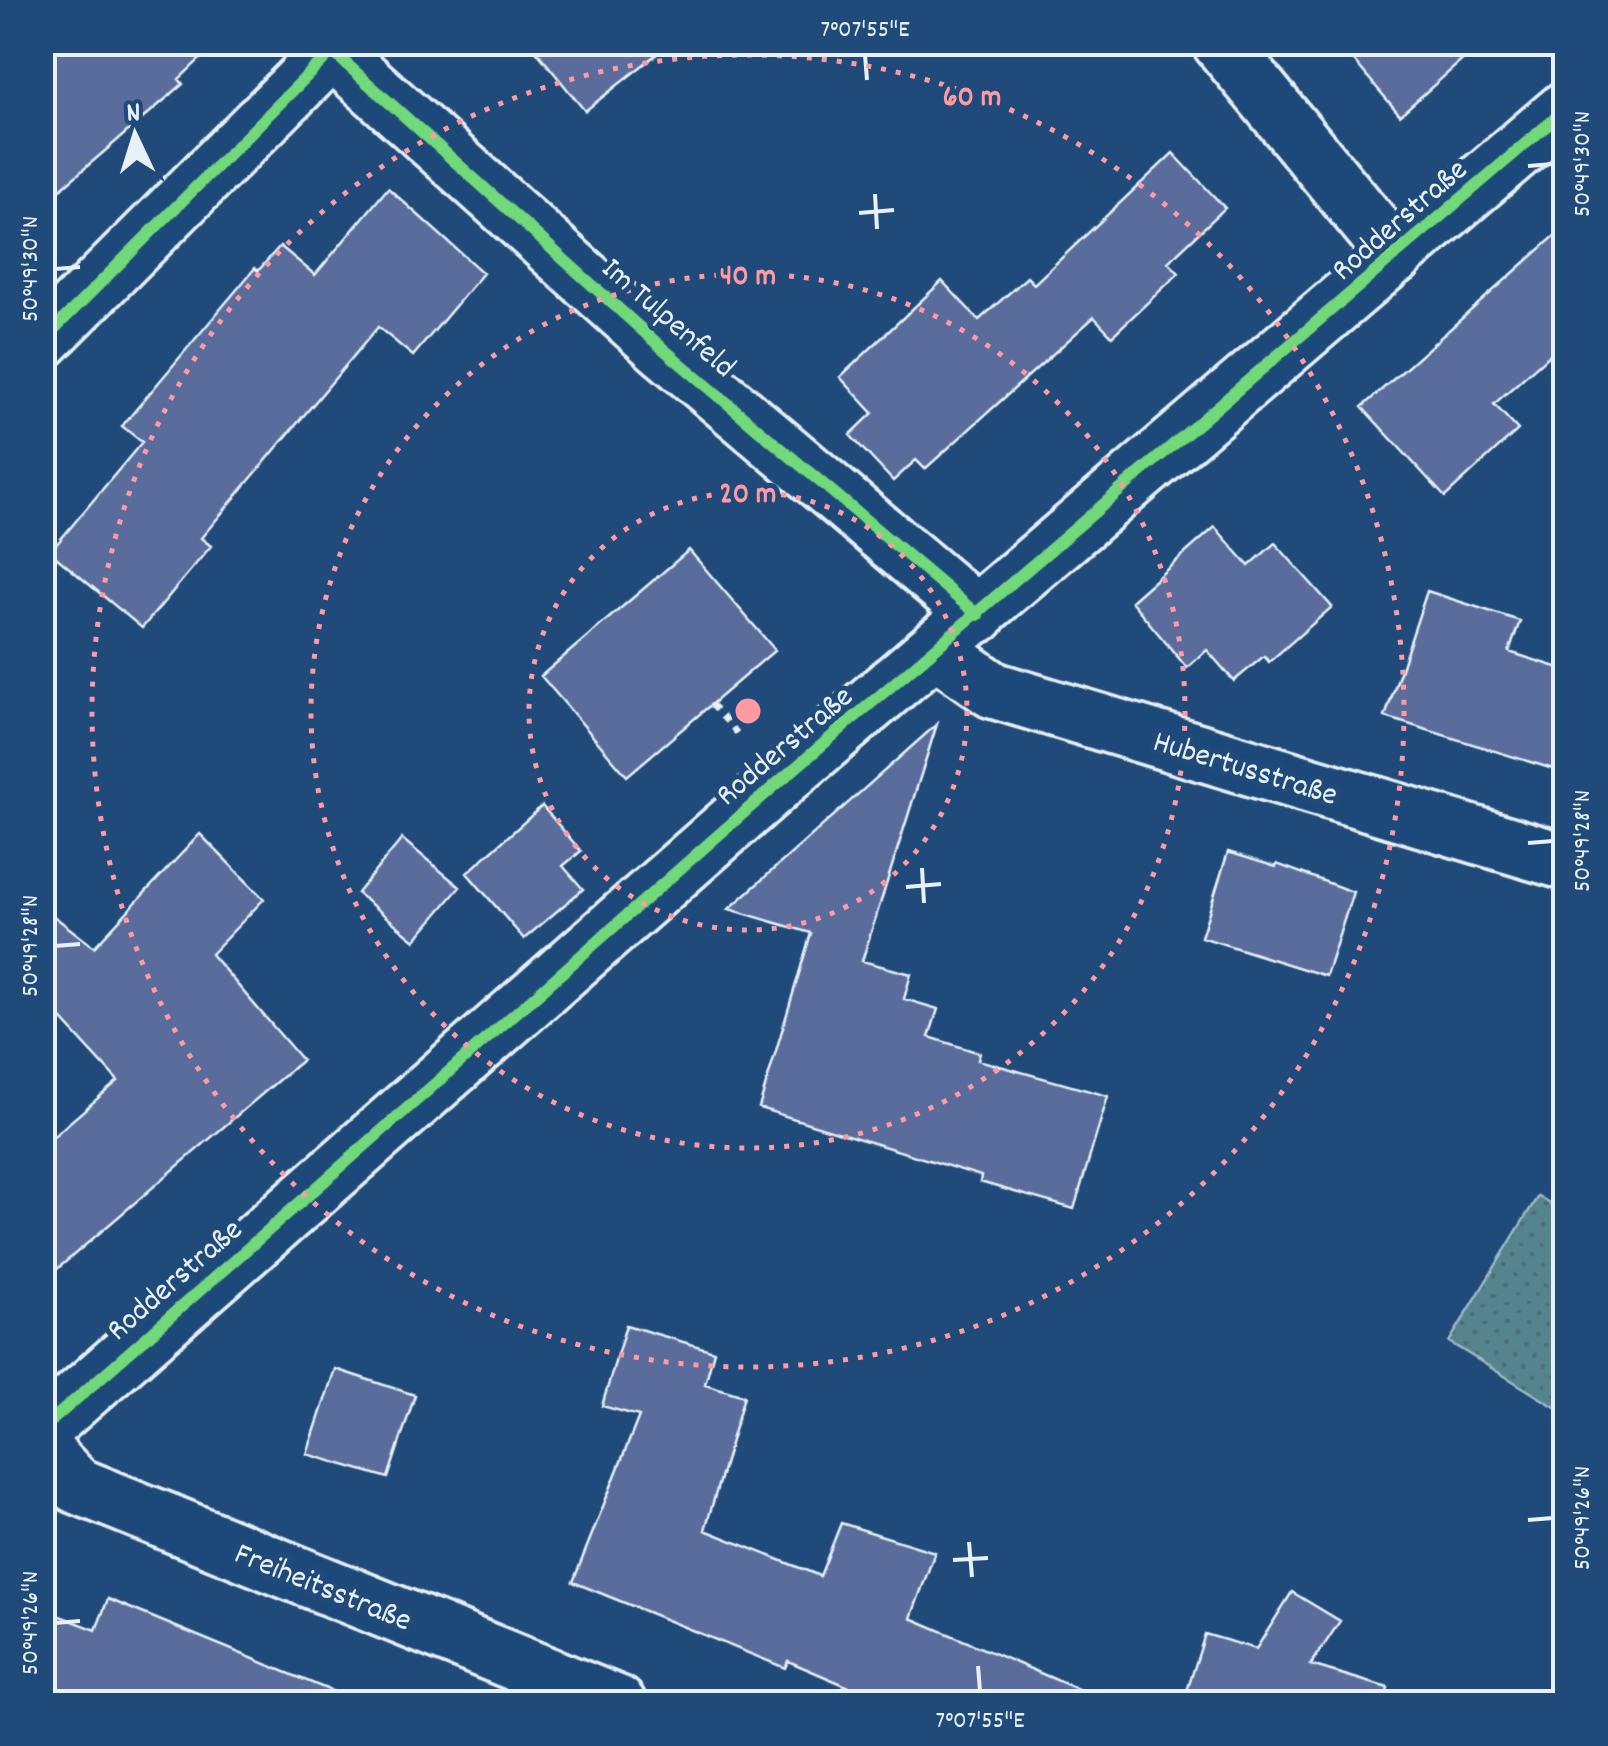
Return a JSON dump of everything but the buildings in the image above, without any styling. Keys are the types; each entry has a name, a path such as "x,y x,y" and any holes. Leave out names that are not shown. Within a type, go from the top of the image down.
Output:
{"street":[{"path":"1220,42 1396,256"},
{"name":"Im Tulpenfeld","path":"42,341 328,47 662,347 978,615"},
{"name":"Rodderstraße","path":"42,1429 780,781 1566,110"},
{"name":"Hubertusstraße","path":"937,650 992,690 1566,862"},
{"name":"Freiheitsstraße","path":"42,1449 76,1485 618,1704"}],"green space":[{"path":"1538,1196 1565,1213 1565,1413 1449,1342"}],"cycle path":[{"path":"42,341 332,51 661,347 978,615"},
{"path":"42,1429 780,781 1566,109"}]}
